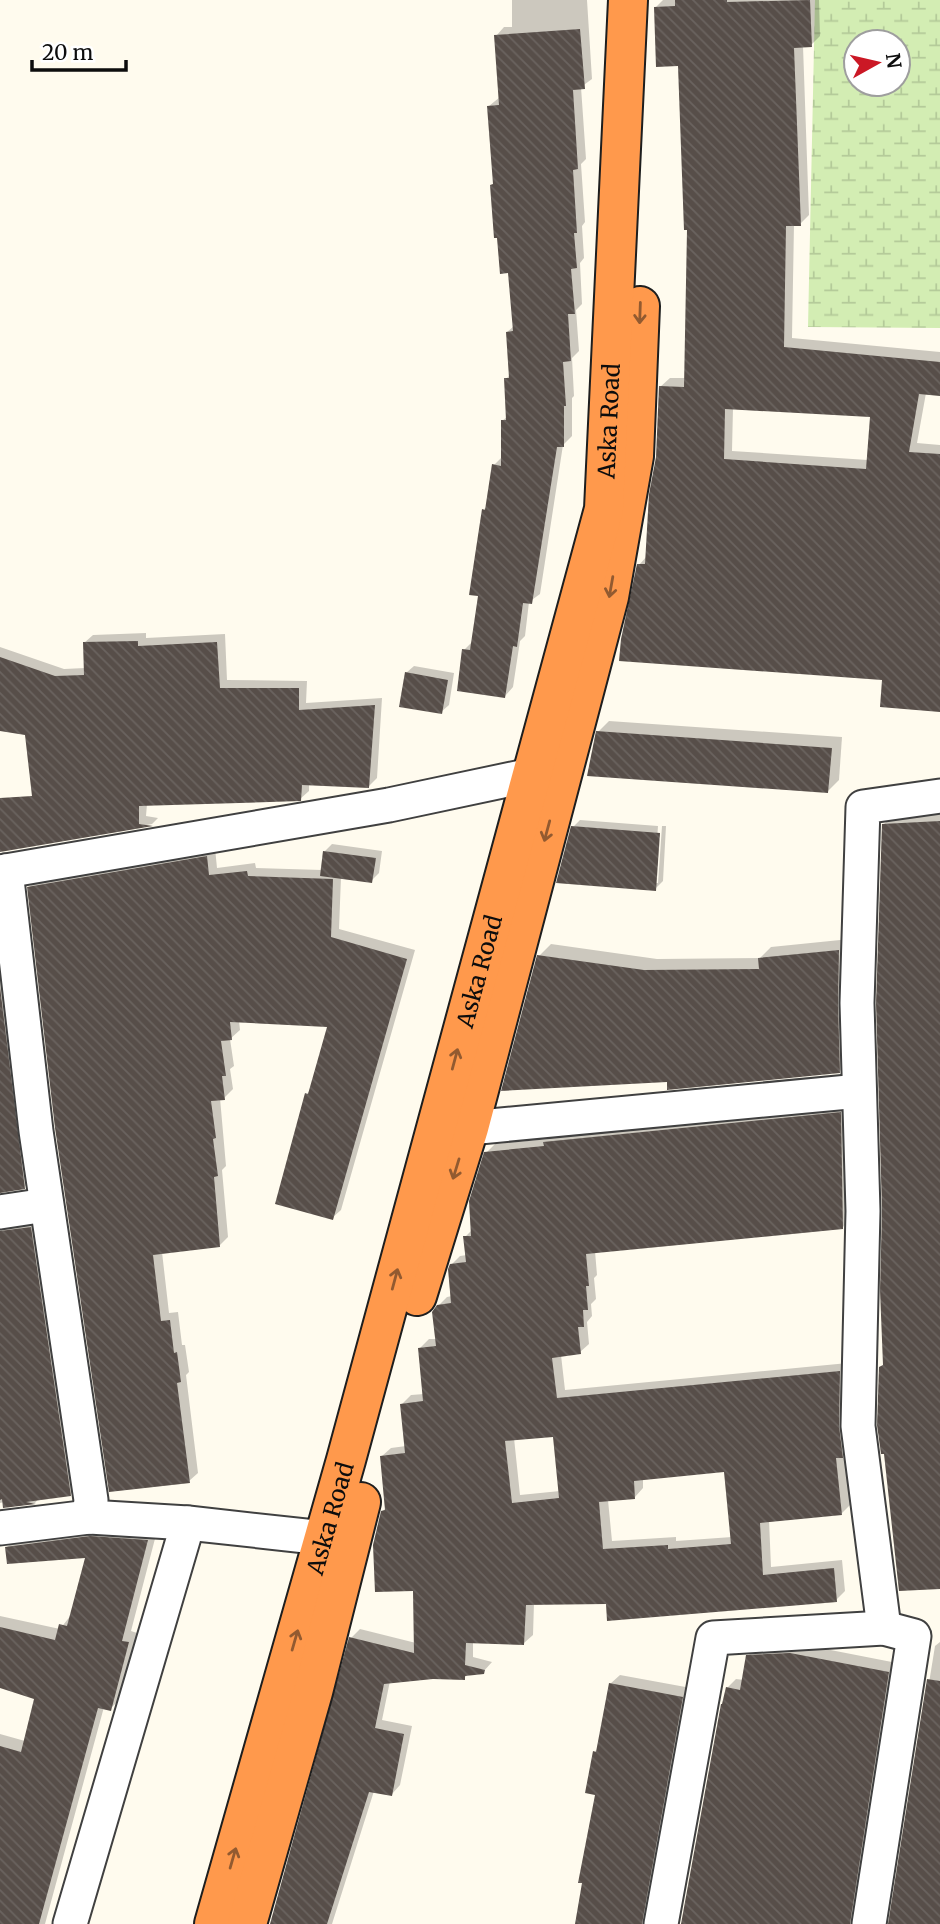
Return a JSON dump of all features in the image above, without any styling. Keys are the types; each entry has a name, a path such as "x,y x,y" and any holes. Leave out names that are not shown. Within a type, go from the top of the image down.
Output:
{"highway":[{"name":"Aska Road","path":"214,1924 547,775 604,509 628,0"},
{"path":"247,1924 313,1692 398,1357 469,1128 547,775 609,597 634,456 652,0"}],"street":[{"path":"89,1517 91,1500 46,1205 3,872 389,806 547,775"},
{"path":"884,1628 858,1426 863,1211 857,1003 863,807 940,796"},
{"path":"469,1128 859,1091"},
{"path":"0,1212 46,1205"},
{"path":"0,1528 89,1517 188,1523 324,1538"},
{"path":"70,1924 188,1523"},
{"path":"661,1924 713,1638 884,1628 914,1636 869,1924"}],"green space":[{"path":"815,0 940,0 940,328 808,327"}],"building":[{"path":"675,0 810,0 812,47 794,48 801,226 786,226 784,347 940,362 940,396 919,394 909,452 940,454 940,712 880,707 882,680 619,661 637,564 645,564 649,494 656,457 659,386 684,387 687,230 684,230 678,66 656,67 654,7 675,6","holes":["725,409 870,417 866,469 724,459"]},
{"path":"580,29 585,89 573,90 578,169 573,170 577,268 571,269 575,314 568,314 571,361 563,362 566,406 564,447 557,447 532,604 523,603 517,647 513,646 505,698 457,691 462,649 470,650 478,596 469,595 482,509 485,510 492,464 501,466 501,420 506,420 504,378 509,378 506,332 513,331 508,273 500,274 497,238 494,238 490,185 493,184 487,106 499,105 494,35"},
{"path":"138,641 138,646 217,642 220,688 299,688 299,710 375,705 369,788 302,785 301,801 139,806 139,824 153,826 0,852 0,798 32,796 25,735 0,731 0,657 55,676 84,675 83,642"},
{"path":"405,672 448,680 442,714 399,707"},
{"path":"596,731 832,748 828,793 587,776"},
{"path":"940,821 940,1589 899,1591 884,1454 881,1454 877,1425 879,1367 883,1365 876,1003 882,824"},
{"path":"571,826 660,833 656,891 556,883"},
{"path":"323,851 376,858 372,883 320,876"},
{"path":"207,856 209,875 247,871 248,876 333,879 331,937 407,959 333,1220 275,1204 305,1093 308,1094 327,1027 230,1022 232,1040 221,1041 226,1076 222,1076 225,1100 211,1101 216,1138 213,1139 218,1176 214,1177 220,1247 153,1255 161,1321 170,1320 174,1353 177,1352 181,1382 177,1383 190,1483 109,1492 55,1128 27,887"},
{"path":"839,950 840,1073 667,1090 667,1082 501,1091 537,955 644,970 759,969 758,958"},
{"path":"0,987 25,1189 0,1193"},
{"path":"841,1112 843,1229 586,1254 588,1310 583,1310 584,1327 578,1327 581,1354 552,1358 557,1398 840,1371 839,1426 843,1458 836,1458 842,1515 760,1523 763,1575 834,1568 837,1602 607,1621 606,1604 526,1605 524,1645 466,1643 465,1665 485,1670 484,1674 465,1676 465,1680 433,1679 384,1684 375,1728 404,1734 392,1796 369,1792 327,1924 270,1924 349,1637 414,1653 413,1591 375,1592 373,1545 381,1511 385,1510 380,1456 405,1453 400,1404 423,1401 418,1348 436,1346 432,1312 437,1305 451,1303 448,1269 450,1264 466,1262 463,1236 471,1236 469,1201 484,1152 544,1146 543,1142","holes":["553,1437 559,1498 512,1503 505,1441","724,1472 731,1544 668,1549 668,1545 603,1549 599,1502 635,1499 634,1481"]},
{"path":"31,1227 71,1496 3,1508 2,1499 0,1500 0,1231"},
{"path":"90,1536 148,1540 122,1641 129,1642 111,1711 98,1708 39,1924 0,1924 0,1746 21,1752 34,1699 0,1688 0,1627 55,1640 59,1624 67,1626 85,1558 7,1564 5,1547"},
{"path":"790,1653 889,1672 850,1924 681,1924 726,1687 740,1690 746,1655"},
{"path":"927,1679 940,1681 940,1924 888,1924"},
{"path":"609,1683 683,1697 642,1924 575,1924 582,1883 578,1883 595,1795 585,1793"}]}
